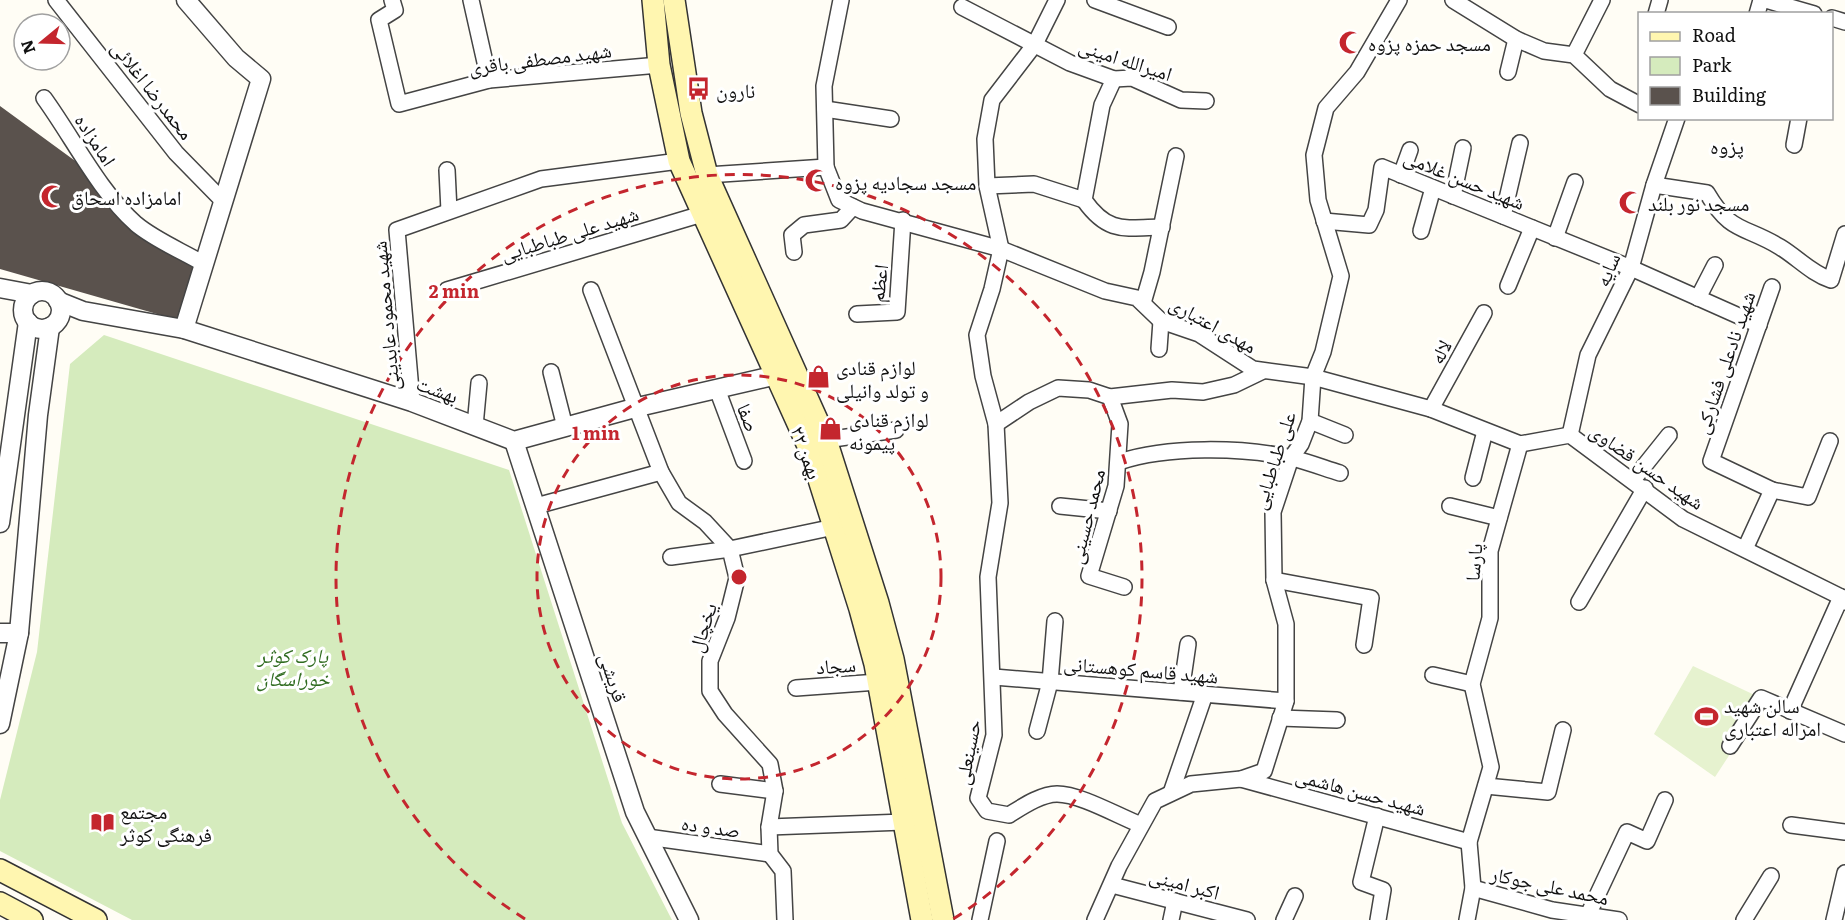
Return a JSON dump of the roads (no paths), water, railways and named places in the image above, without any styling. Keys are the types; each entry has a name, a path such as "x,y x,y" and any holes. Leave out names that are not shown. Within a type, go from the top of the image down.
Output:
{"main road":[{"name":"۲۲ بهمن","path":"653,0 659,65 679,161 809,447 834,528 853,556 893,659 943,920"},
{"name":"۲۲ بهمن","path":"674,0 691,113 706,175 826,440 853,556 878,682 921,920"},
{"path":"0,870 96,920"},
{"path":"0,903 25,918"}],"street":[{"name":"محمدرضا اغلائی","path":"56,0 177,153 223,201"},
{"path":"184,329 261,79 236,58 186,0"},
{"name":"شهید مصطفی باقری","path":"392,0 395,10 379,20 399,104 489,80 659,65"},
{"path":"471,0 489,80"},
{"path":"794,252 792,235 804,225 841,220 853,207 839,200 826,167 824,86 841,0"},
{"path":"1001,249 987,186 985,139 992,100 1035,44 1057,0"},
{"path":"1095,0 1168,27"},
{"name":"علی طباطبایی","path":"1095,920 1119,866 1155,801 1191,784 1241,779 1264,771 1286,701 1286,624 1274,580 1273,512 1291,458 1301,444 1310,421 1313,377 1323,352 1341,276 1318,200 1314,155 1326,108 1357,72 1399,0"},
{"path":"1453,0 1516,39 1544,51 1574,55 1610,89 1638,104"},
{"path":"1574,55 1602,0"},
{"path":"1769,1 1807,12"},
{"name":"امیرالله امینی","path":"962,7 1070,63 1114,79 1132,78 1181,100 1206,101"},
{"path":"1508,72 1516,39"},
{"path":"1084,200 1102,105 1114,79"},
{"name":"امامزاده","path":"44,98 74,140 96,179 137,225 204,264"},
{"path":"825,109 891,119"},
{"name":"سایه","path":"1570,435 1588,355 1631,268 1654,185 1676,120"},
{"path":"1794,145 1799,120"},
{"path":"1503,216 1520,144"},
{"path":"1454,196 1463,148"},
{"path":"1401,175 1410,150"},
{"path":"1143,303 1162,227 1176,156"},
{"name":"شهید محمود عابدینی","path":"412,402 397,230 541,179 679,161"},
{"path":"706,175 826,167"},
{"name":"شهید حسن غلامی","path":"1324,221 1369,225 1376,210 1382,167 1631,268 1759,325"},
{"path":"447,170 449,211"},
{"path":"1555,237 1575,182"},
{"path":"987,186 1034,184 1084,200 1097,219 1115,229 1162,227"},
{"path":"1654,185 1707,193 1719,214 1735,227 1778,246 1816,275 1831,280 1845,234"},
{"path":"1421,231 1433,188"},
{"name":"مهدی اعتباری","path":"853,207 1001,249 1106,291 1137,298 1161,321 1199,334 1239,361 1263,371 1313,377"},
{"name":"شهید علی طباطبایی","path":"447,290 702,214"},
{"name":"اعظم","path":"857,314 897,312 903,220"},
{"path":"1508,286 1532,228"},
{"name":"حسینعلی","path":"1001,249 992,290 977,335 983,376 996,424 1000,502 988,577 994,677 994,735 978,798 987,811 1009,815 1028,803 1055,794 1078,798 1113,815 1141,825"},
{"path":"1698,298 1715,265"},
{"name":"شهید نادعلی فشارکی","path":"1772,287 1711,461 1772,490"},
{"path":"0,288 28,308 38,328 56,315"},
{"name":"یخچال","path":"591,290 638,407 661,472 679,503 705,522 730,549 737,578 727,618 710,661 710,691 725,714 770,764 775,791 769,827 770,854 783,872 785,920"},
{"path":"0,523 4,464 28,308 43,291 56,315 38,415 19,633 0,724"},
{"name":"بهشت","path":"56,315 83,311 184,329 412,402 514,441"},
{"name":"لاله","path":"1431,409 1484,313"},
{"path":"1159,349 1161,321"},
{"path":"996,424 1029,402 1058,388 1089,390 1110,397 1172,390 1203,392 1234,385 1263,371"},
{"path":"551,372 565,427"},
{"path":"514,441 638,407 777,375"},
{"path":"1313,377 1431,409 1520,444"},
{"path":"475,426 479,383"},
{"name":"صفا","path":"717,389 744,461"},
{"name":"محمد حسینی","path":"1110,397 1120,424 1119,462 1116,486 1089,576 1124,587"},
{"path":"1310,421 1345,435"},
{"path":"826,440 896,430"},
{"path":"1473,478 1485,431"},
{"name":"شهید حسن قضاوی","path":"1520,444 1570,435 1639,484 1683,519 1843,599"},
{"path":"1579,602 1639,484 1669,435"},
{"name":"قریشی","path":"514,441 635,812 689,920"},
{"path":"1745,549 1772,490 1808,497 1830,441"},
{"name":"پارسا","path":"1472,684 1490,618 1490,551 1520,444"},
{"path":"1119,462 1160,452 1234,452 1291,458 1340,473"},
{"path":"536,506 661,472"},
{"path":"1060,506 1109,511"},
{"path":"1450,506 1499,518"},
{"path":"671,557 730,549 834,528"},
{"path":"1274,580 1371,598 1364,645"},
{"path":"1790,711 1843,599"},
{"path":"1037,731 1050,682 1055,621"},
{"path":"0,633 19,633"},
{"path":"1182,692 1188,644"},
{"path":"1433,675 1472,684 1491,767 1469,842 1473,888 1467,920"},
{"name":"شهید قاسم کوهستانی","path":"994,677 1286,701"},
{"name":"سجاد","path":"796,688 878,682"},
{"path":"1171,793 1205,694"},
{"path":"1730,746 1761,698 1845,734"},
{"path":"1280,718 1337,720"},
{"path":"1486,786 1548,792 1563,730"},
{"name":"شهید حسن هاشمی","path":"1241,779 1469,842"},
{"path":"720,784 775,791"},
{"path":"1588,915 1627,832 1647,841 1665,800"},
{"path":"1377,816 1361,882 1383,890 1378,920"},
{"path":"769,827 904,822"},
{"path":"1791,825 1845,832"},
{"name":"صد و ده","path":"647,837 770,854"},
{"path":"980,920 997,841"},
{"path":"1834,920 1845,873"},
{"path":"1744,920 1771,876"},
{"name":"اکبر امینی","path":"1112,885 1247,920"},
{"name":"محمد علی جوکار","path":"1473,888 1565,916 1588,915 1619,920"},
{"path":"1284,920 1295,896"},
{"path":"1171,920 1175,901"}],"place":[{"name":"مسجد حمزه پزوه","path":"1350,42"},
{"name":"نارون","path":"698,89"},
{"name":"مسجد سجادیه پزوه","path":"817,181"},
{"name":"امامزاده اسحاق","path":"53,196"},
{"name":"مسجد نور بلند","path":"1630,202"},
{"name":"لوازم قنادی و تولد وانیلی","path":"818,377"},
{"name":"لوازم قنادی پیمونه","path":"831,429"},
{"name":"سالن شهید امراله اعتباری","path":"1706,716"},
{"name":"مجتمع فرهنگی کوثر","path":"102,822"}],"district":[{"name":"پزوه","path":"1727,144"}],"park label":[{"name":"پارک کوثر خوراسگان","path":"293,666"}]}
